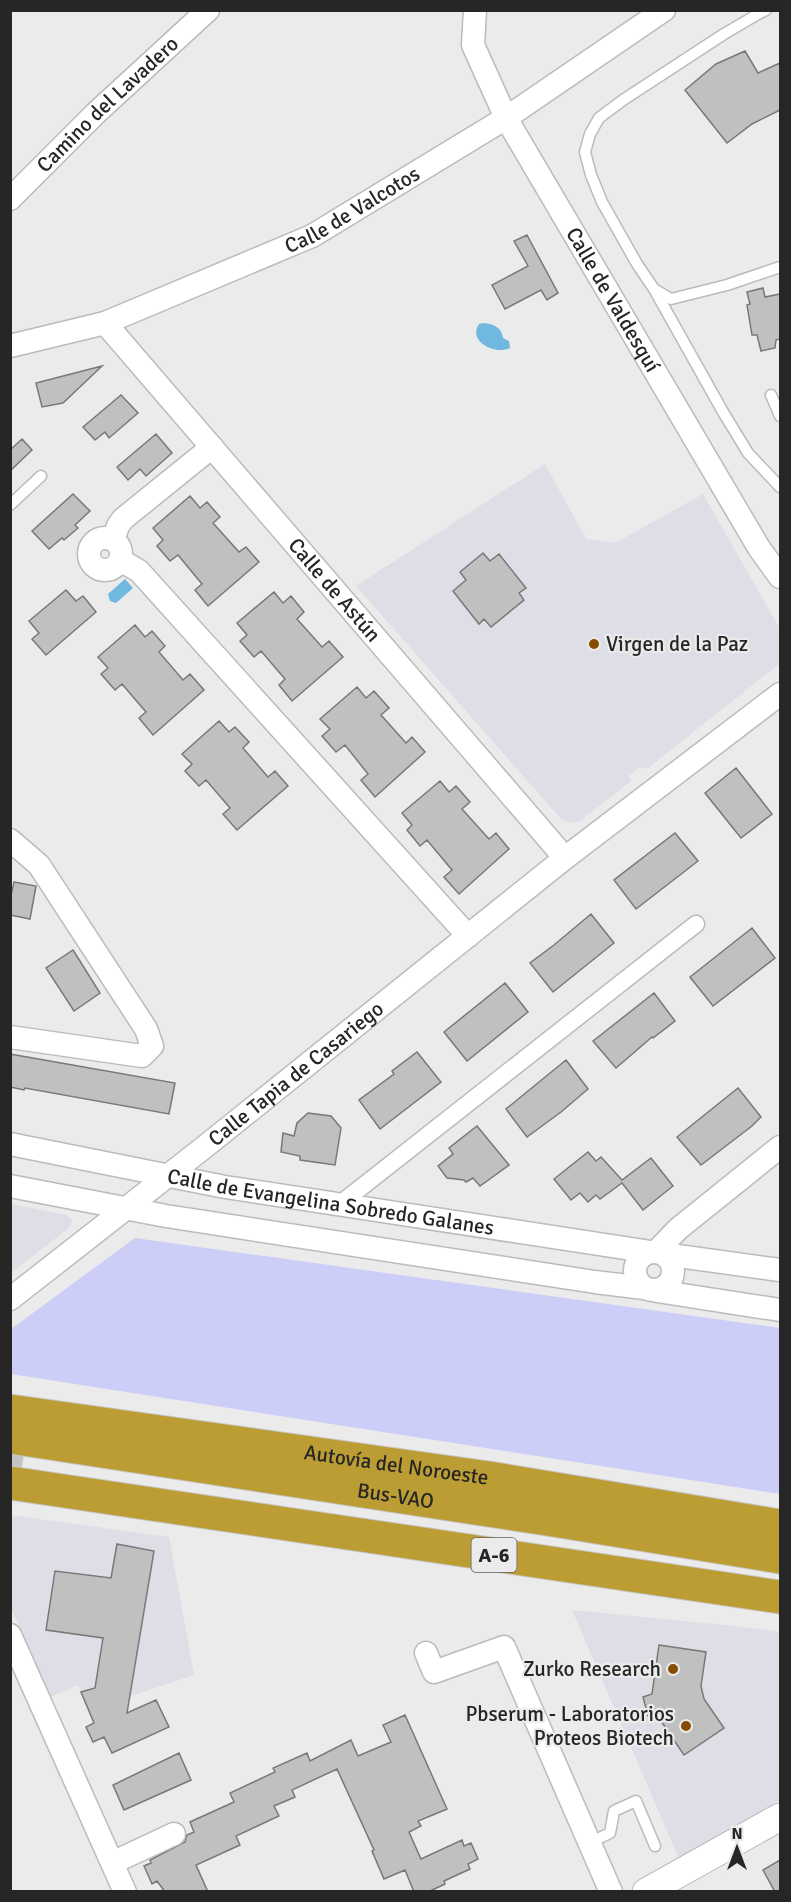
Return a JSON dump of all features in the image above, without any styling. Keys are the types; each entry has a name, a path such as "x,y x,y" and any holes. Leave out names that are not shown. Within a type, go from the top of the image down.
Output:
{"highway":[{"path":"10,1392 414,1453 489,1478"},
{"name":"Autovía del Noroeste","path":"10,1411 489,1478 780,1526"},
{"path":"15,1460 780,1573"},
{"name":"A-6","path":"15,1460 208,1513 780,1597"},
{"name":"Bus-VAO","path":"15,1460 547,1519 780,1557"},
{"path":"208,1513 466,1570 780,1614"}],"street":[{"name":"Camino del Lavadero","path":"10,199 96,113 208,10"},
{"name":"Calle de Valdesquí","path":"475,10 472,45 506,118 759,548 780,578"},
{"name":"Calle de Valcotos","path":"10,346 105,323 312,236 506,118 664,10"},
{"name":"Calle de Astún","path":"105,323 565,858"},
{"path":"212,447 123,519 118,526 116,550 139,571 468,936"},
{"name":"Calle Tapia de Casariego","path":"10,1299 565,858 780,694"},
{"path":"10,840 39,865 146,1029 152,1046 142,1056 10,1037"},
{"path":"340,1204 696,924"},
{"name":"Calle de Evangelina Sobredo Galanes","path":"10,1144 167,1176 657,1253 780,1270"},
{"path":"657,1253 672,1263 673,1275 668,1285 650,1289 636,1279 635,1267 641,1257 657,1253 678,1229 780,1147"},
{"name":"Calle de Evangelina Sobredo Galanes","path":"10,1186 125,1209 780,1310"},
{"path":"13,1647 124,1892"},
{"path":"426,1653 434,1672 504,1647 610,1892"},
{"path":"645,1892 780,1817"},
{"path":"112,1863 174,1834"}],"lane":[{"path":"766,10 724,34 599,118 590,134 585,152 602,202 637,264 654,288 723,412 748,453 780,487"},
{"path":"654,288 672,299 727,285 780,267"},
{"path":"771,394 780,416"},
{"path":"10,505 41,476"},
{"path":"589,1843 610,1833 614,1811 636,1801 655,1846"}],"shaded area":[{"path":"484,323 499,329 503,338 509,341 510,348 498,350 480,341 476,330 479,324"},
{"name":"Virgen de la Paz","path":"545,464 586,539 615,543 703,494 780,629 779,664 647,769 639,767 629,776 631,781 579,822 571,823 561,819 356,586"},
{"path":"125,579 133,588 116,603 110,601 108,594"},
{"path":"11,1204 66,1215 72,1219 70,1227 11,1273"},
{"path":"135,1238 780,1328 780,1494 11,1374 11,1329"},
{"path":"10,1515 169,1537 194,1675 89,1710 78,1685 50,1697 11,1608"},
{"path":"572,1610 780,1632 780,1800 680,1861"}],"building":[{"path":"745,51 758,73 780,63 780,110 752,124 727,143 685,90 716,64"},
{"path":"527,235 558,293 547,300 541,290 505,309 492,285 528,266 514,241"},
{"path":"763,288 765,297 780,294 780,339 776,340 775,348 761,351 757,335 752,335 747,292"},
{"path":"102,366 63,403 42,407 36,383"},
{"path":"121,395 138,413 109,438 105,432 95,440 83,427"},
{"path":"156,434 172,453 146,476 140,469 128,480 117,467"},
{"path":"22,439 32,450 10,471 10,450"},
{"path":"73,494 90,511 75,525 78,528 49,549 32,531"},
{"path":"190,496 200,508 207,502 220,517 213,523 239,552 246,547 259,562 208,606 195,590 202,584 178,555 170,561 157,546 163,540 153,528"},
{"path":"483,553 490,561 499,554 526,588 519,593 524,600 491,627 484,619 479,624 453,591 466,580 460,572"},
{"path":"66,590 76,601 83,596 96,612 46,655 32,639 39,633 29,621"},
{"path":"274,592 283,603 291,596 304,612 297,619 322,647 329,641 343,657 292,701 279,685 285,679 261,651 254,657 240,641 247,635 237,623"},
{"path":"135,625 145,637 152,631 165,646 159,652 183,680 190,674 204,690 153,735 139,718 146,712 122,684 115,690 101,674 108,668 98,657"},
{"path":"357,687 366,698 374,691 389,708 381,715 406,743 412,737 425,752 375,797 361,780 368,774 345,745 336,752 322,736 330,729 320,719"},
{"path":"219,721 229,732 235,727 249,742 243,748 268,777 275,771 288,786 237,830 223,814 230,808 206,780 199,786 185,771 192,764 182,754"},
{"path":"736,768 772,814 741,838 705,793"},
{"path":"440,781 449,792 456,786 470,802 462,809 489,839 496,833 509,849 459,894 444,877 452,870 427,840 420,846 407,830 412,825 402,813"},
{"path":"675,833 698,861 636,909 614,880"},
{"path":"14,882 36,886 30,919 10,915 10,900"},
{"path":"591,914 614,943 553,992 530,963"},
{"path":"752,928 775,958 713,1006 690,977"},
{"path":"73,950 100,993 74,1011 46,968"},
{"path":"505,983 528,1012 467,1061 444,1032"},
{"path":"654,993 675,1021 652,1037 616,1068 593,1041"},
{"path":"417,1052 441,1082 380,1129 359,1100 394,1074 392,1071"},
{"path":"10,1054 175,1083 169,1114 10,1087"},
{"path":"566,1060 588,1089 527,1137 506,1109"},
{"path":"738,1088 761,1117 701,1165 677,1137"},
{"path":"308,1113 331,1116 341,1128 335,1165 300,1160 300,1156 281,1152 283,1133 294,1136 297,1123"},
{"path":"477,1126 509,1165 480,1186 473,1178 466,1182 447,1178 438,1166 453,1154 449,1148"},
{"path":"588,1152 596,1161 601,1157 622,1180 651,1158 673,1186 643,1210 622,1183 600,1199 596,1195 588,1202 580,1193 571,1200 554,1179"},
{"path":"117,1544 154,1551 127,1713 156,1700 169,1727 112,1753 104,1737 93,1742 86,1727 94,1723 81,1692 95,1688 103,1638 46,1630 55,1571 111,1578"},
{"path":"659,1645 706,1652 701,1686 704,1699 724,1728 684,1755 657,1715 648,1716 643,1697 652,1694"},
{"path":"405,1715 447,1809 418,1821 421,1826 409,1832 421,1859 462,1840 464,1846 471,1843 478,1859 468,1864 470,1869 444,1881 445,1884 428,1892 414,1892 405,1870 384,1879 372,1851 374,1850 337,1769 292,1790 295,1797 274,1806 279,1816 236,1836 240,1845 196,1865 208,1892 165,1892 157,1881 152,1884 144,1866 151,1863 150,1860 185,1842 187,1835 194,1832 190,1822 234,1802 230,1793 275,1772 273,1768 307,1753 310,1761 351,1740 358,1756 391,1742 383,1725"},
{"path":"179,1753 191,1780 124,1810 113,1785"},
{"path":"780,1860 780,1892 775,1892 763,1870"}],"tunnel":[{"path":"10,1458 23,1460"}],"place":[{"name":"Virgen de la Paz","path":"594,644"},
{"name":"Zurko Research","path":"673,1669"},
{"name":"Pbserum - Laboratorios Proteos Biotech","path":"686,1726"}]}
